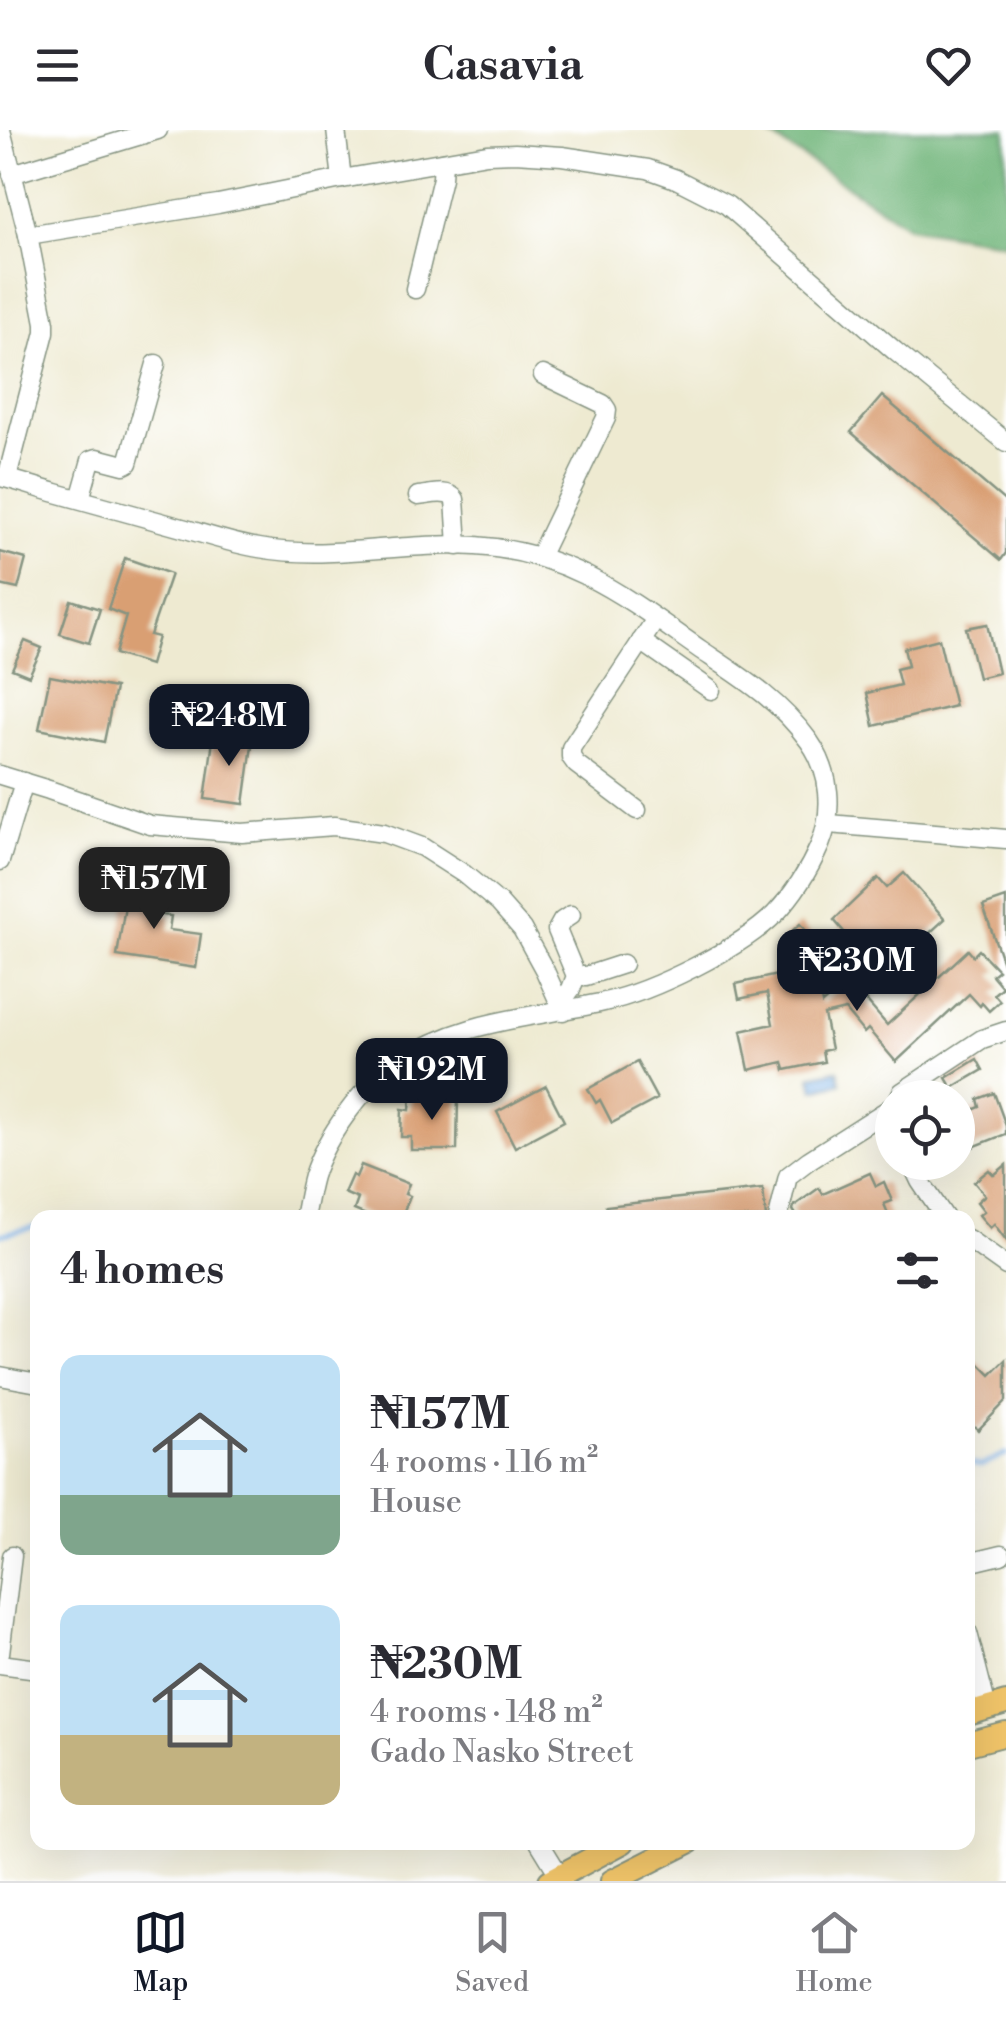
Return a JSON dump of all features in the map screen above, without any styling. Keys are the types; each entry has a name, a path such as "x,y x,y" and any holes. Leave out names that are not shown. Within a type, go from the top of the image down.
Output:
{"main road":[{"path":"975,1742 1006,1734"},
{"path":"558,1879 609,1850"},
{"path":"612,1881 674,1850"}],"street":[{"path":"1,130 44,310 44,332 4,477 256,548 302,554 477,546 539,557 594,578 622,594 774,700 820,760 827,780 829,824 813,862 773,916 736,944 676,976 612,1001 561,1007 477,1026 432,1043 395,1064 362,1095 324,1151 306,1210"},
{"path":"12,174 158,130"},
{"path":"336,130 342,179"},
{"path":"28,235 487,154 515,153 648,168 710,196 738,215 1006,442"},
{"path":"415,289 443,162"},
{"path":"80,500 91,460 128,463 156,364"},
{"path":"539,557 607,410 603,404 542,375"},
{"path":"418,496 444,493 455,499 458,546"},
{"path":"637,810 576,764 571,756 572,748 656,618"},
{"path":"641,642 711,690"},
{"path":"0,776 150,825 242,832 334,826 384,833 422,847 476,883 522,929 561,1007"},
{"path":"0,860 24,782"},
{"path":"829,824 1006,839"},
{"path":"561,1007 576,976 557,930 562,920 571,915"},
{"path":"576,976 623,964"},
{"path":"920,1080 982,1039 1006,1031"},
{"path":"780,1210 788,1176 875,1118"},
{"path":"920,1180 939,1210"},
{"path":"975,1244 1006,1266"},
{"path":"0,1376 30,1382"},
{"path":"975,1561 1002,1554"},
{"path":"0,1652 12,1556"},
{"path":"975,1661 987,1708"},
{"path":"0,1664 30,1668"},
{"path":"544,1850 558,1879"}],"green space":[{"path":"762,130 1006,130 1006,243 909,227"}],"water":[{"path":"838,1070 841,1083 814,1090 811,1076"}],"building":[{"path":"882,396 1006,502 1006,553 1001,560 851,432"},
{"path":"0,552 26,559 18,589 0,585"},
{"path":"125,558 171,574 150,635 158,637 150,665 115,654 126,616 108,609"},
{"path":"71,600 100,609 89,643 60,634"},
{"path":"987,624 998,673 978,678 966,628"},
{"path":"939,639 955,706 874,726 867,693 900,685 896,669 908,666 904,648"},
{"path":"25,641 42,648 29,676 12,669"},
{"path":"50,676 115,688 104,742 39,729"},
{"path":"214,733 253,738 244,804 205,799"},
{"path":"904,873 945,919 899,961 879,939 863,954 834,920 878,878 887,888"},
{"path":"128,887 165,893 161,915 171,916 169,930 201,934 196,968 117,956"},
{"path":"1006,898 1006,965 1004,966 983,906"},
{"path":"800,924 824,950 803,970 784,949 789,945 783,939"},
{"path":"968,950 973,956 979,950 998,970 992,975 1002,987 994,994 1000,1001 989,1011 969,994 896,1062 868,1029 864,1033 845,1010 824,1015 831,1049 822,1051 824,1062 785,1070 783,1062 749,1070 741,1031 773,1024 767,993 739,999 736,984 777,975 779,987 817,979 822,1004 849,981 887,1025"},
{"path":"977,1059 983,1070 966,1080 946,1078"},
{"path":"637,1062 657,1099 612,1123 600,1100 596,1103 588,1089"},
{"path":"546,1086 564,1121 515,1147 497,1112"},
{"path":"994,1093 1006,1134 975,1146 975,1109 980,1107 978,1099"},
{"path":"411,1097 458,1097 457,1150 411,1150 411,1137 401,1137 402,1109 410,1110"},
{"path":"361,1165 409,1184 405,1194 410,1196 404,1210 354,1210 358,1199 344,1193 352,1175 356,1177"},
{"path":"1006,1165 1006,1240 994,1224 990,1228 979,1215 984,1211 977,1202 985,1195 974,1182 989,1170 994,1175"},
{"path":"870,1173 876,1186 884,1182 892,1201 884,1204 887,1210 793,1210 819,1188 823,1194"},
{"path":"763,1189 765,1210 607,1210 606,1206"},
{"path":"975,1359 991,1375 1006,1360 1006,1401 978,1430"}],"waterway":[{"path":"0,1235 30,1228"},
{"path":"975,1465 981,1466 1006,1454"}]}
